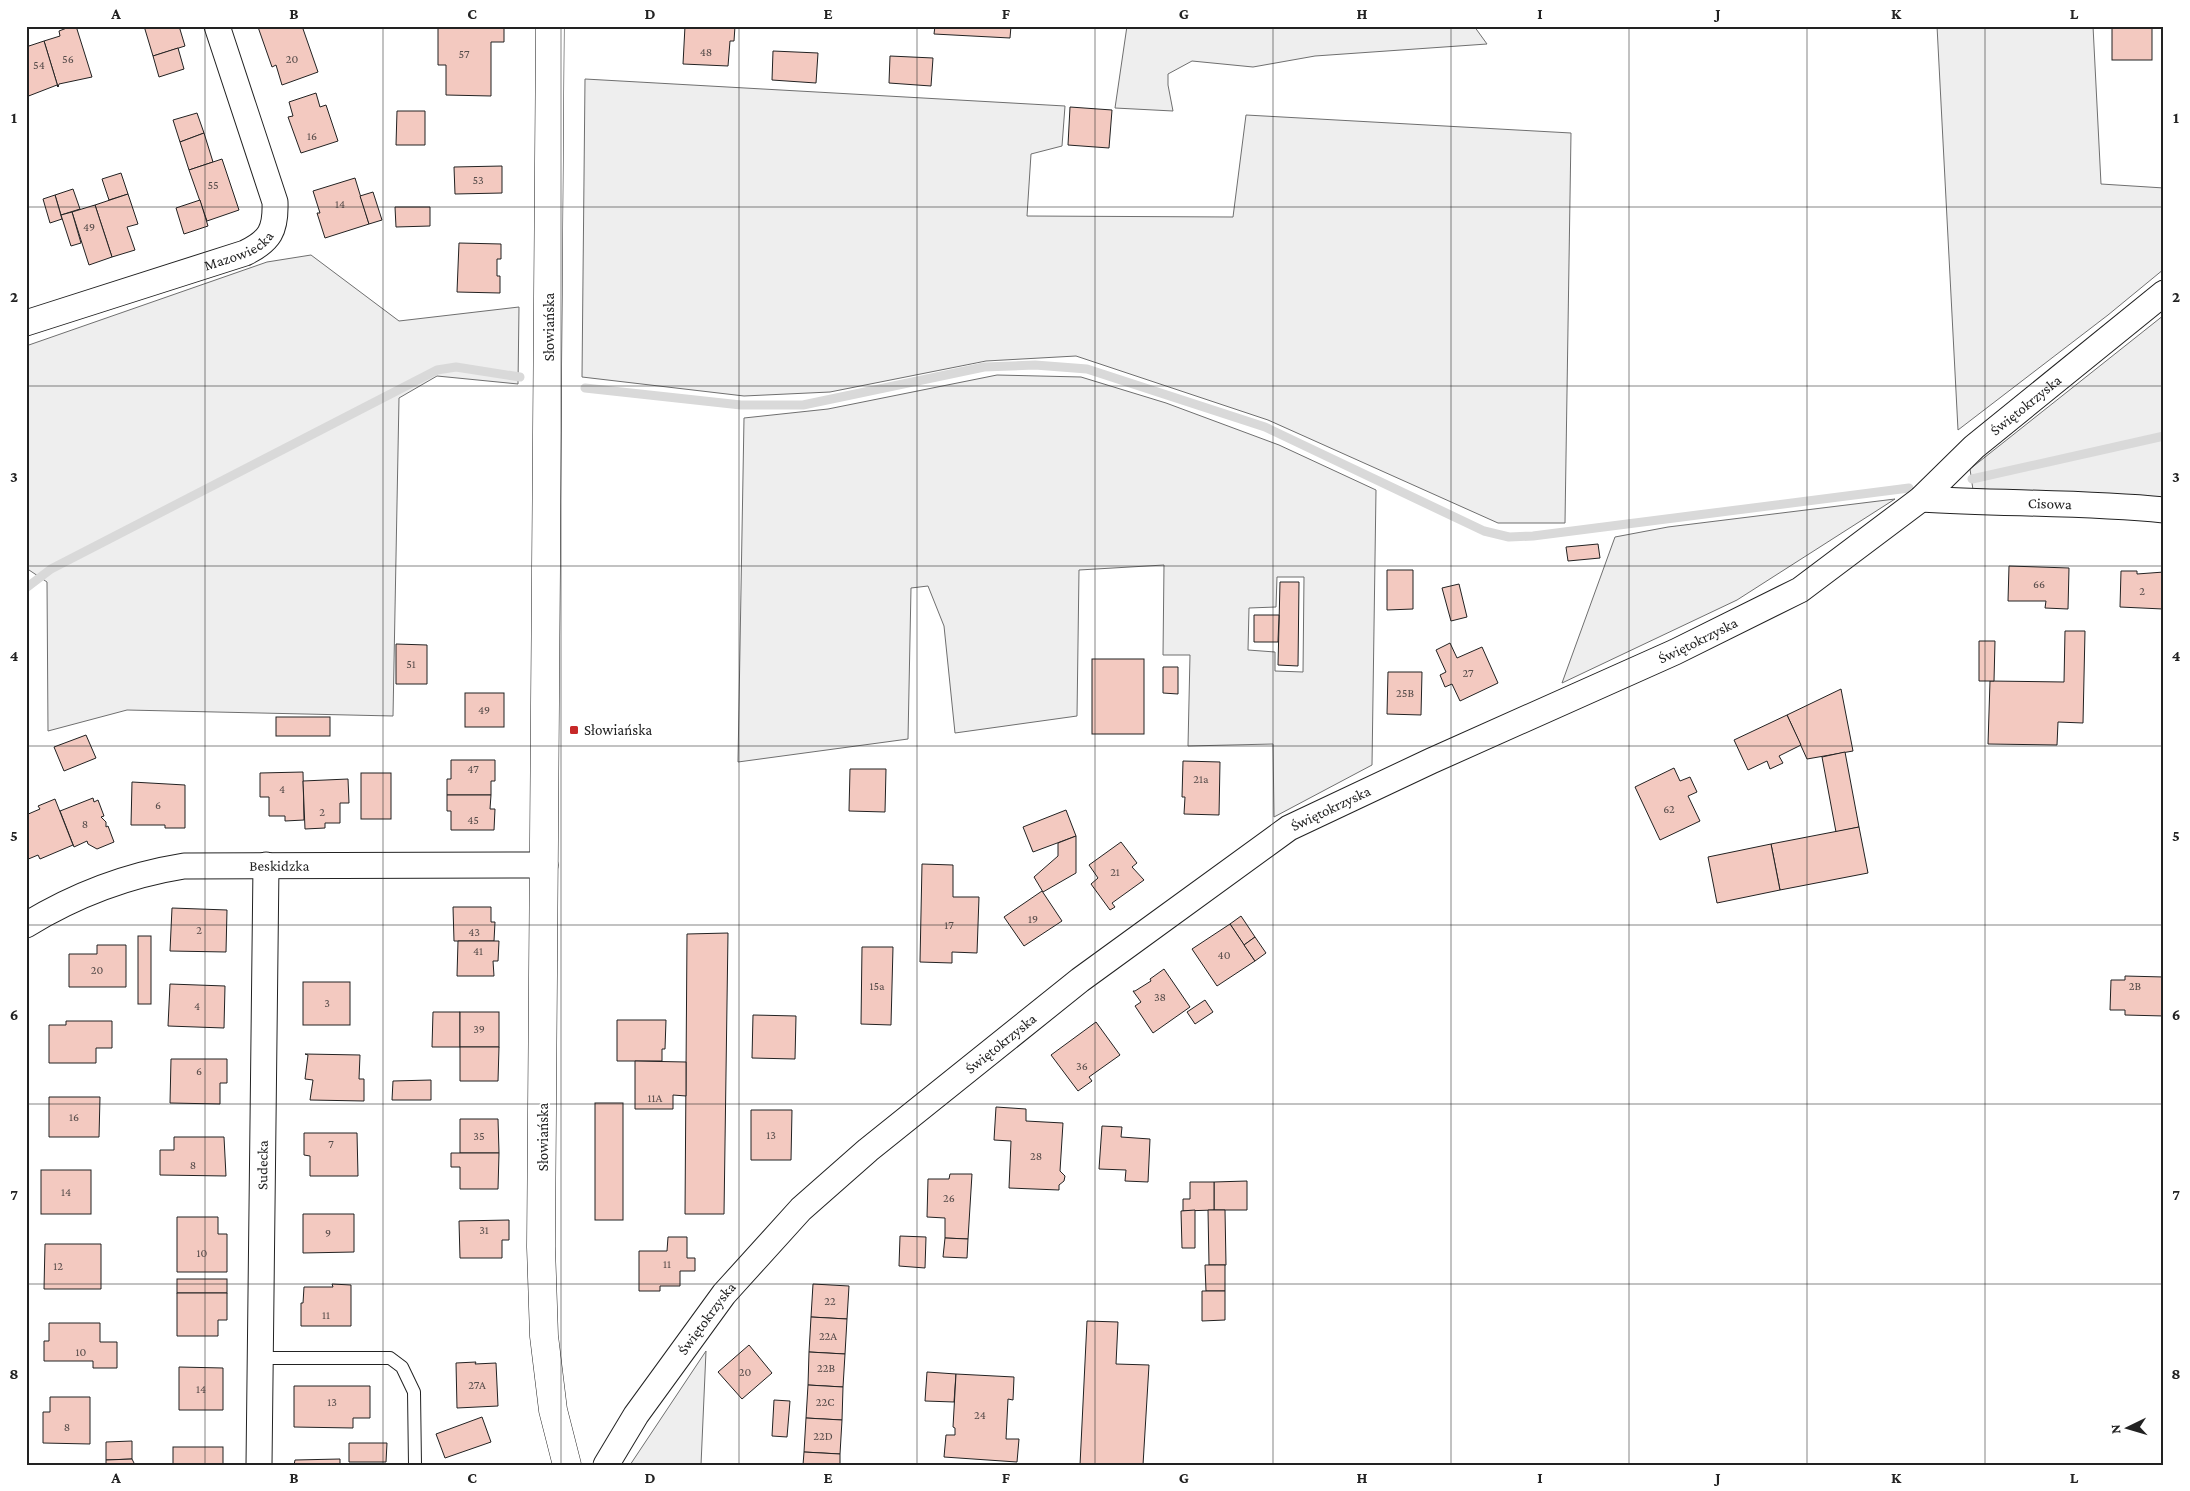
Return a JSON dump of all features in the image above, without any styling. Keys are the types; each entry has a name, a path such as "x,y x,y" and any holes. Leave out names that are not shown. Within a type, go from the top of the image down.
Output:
{"street":[{"name":"Mazowiecka","path":"26,323 245,253 260,246 271,233 276,219 275,202 217,26"},
{"name":"Słowiańska","path":"550,26 542,1247 544,1336 553,1410 566,1465"},
{"name":"Świętokrzyska","path":"606,1465 636,1415 724,1294 801,1209 868,1150 1088,974 1290,828 1430,761 1675,652 1800,590 1929,499 1974,447 2164,293"},
{"name":"Cisowa","path":"1929,499 2044,505 2104,504 2164,510"},
{"name":"Sudecka","path":"260,1465 266,865"},
{"name":"Beskidzka","path":"26,925 45,913 117,881 148,872 184,866 546,865"}],"lane":[{"path":"260,1358 390,1358 402,1367 414,1392 414,1465"}],"shaded area":[{"path":"1127,26 1474,26 1487,44 1315,56 1253,67 1192,61 1168,74 1173,111 1115,108"},
{"path":"1937,26 2093,26 2101,184 2164,188 2164,269 2108,315 1958,430"},
{"path":"585,79 1065,106 1062,146 1031,154 1027,216 1233,217 1246,115 1571,133 1565,523 1498,523 1268,420 1076,356 986,361 830,392 744,396 582,377"},
{"path":"311,255 399,321 519,307 518,384 437,376 399,398 393,716 127,710 48,731 47,582 26,568 26,346 267,262"},
{"path":"2164,315 2164,499 1973,490 1970,469"},
{"path":"997,375 1081,377 1166,403 1279,445 1376,490 1372,765 1274,817 1273,744 1188,746 1190,655 1163,655 1164,565 1079,570 1077,716 955,733 944,626 928,586 911,588 908,739 738,762 744,418 828,409","holes":["1277,577 1304,577 1303,672 1275,671 1275,652 1248,650 1249,608 1276,607"]},
{"path":"1895,499 1737,600 1562,683 1615,537 1668,527"},
{"path":"706,1351 701,1465 630,1465"}],"building":[{"path":"76,26 92,77 59,84 58,87 44,41 60,36 59,31"},
{"path":"144,26 179,26 185,46 153,56"},
{"path":"302,26 318,72 282,85 276,65 272,67 258,27"},
{"path":"438,26 504,26 504,42 491,42 491,96 446,95 446,65 438,65"},
{"path":"685,26 735,26 734,41 730,41 728,66 683,64"},
{"path":"935,26 1011,26 1010,38 934,34"},
{"path":"2112,26 2152,26 2152,60 2112,60"},
{"path":"26,41 29,46 44,41 58,87 57,85 26,97"},
{"path":"178,48 184,69 159,77 153,56"},
{"path":"773,51 818,53 816,83 772,80"},
{"path":"890,56 933,58 931,86 889,83"},
{"path":"316,93 320,107 326,105 338,141 301,153 288,117 293,116 289,102"},
{"path":"1070,107 1112,110 1109,148 1068,145"},
{"path":"397,111 425,111 425,145 396,145"},
{"path":"197,113 204,133 180,142 173,120"},
{"path":"204,133 213,162 189,170 180,142"},
{"path":"222,159 239,210 207,221 189,170"},
{"path":"502,166 502,193 455,194 454,167"},
{"path":"121,173 128,194 109,200 102,179"},
{"path":"355,178 369,224 325,238 317,213 320,213 313,191"},
{"path":"73,189 80,209 61,215 55,195"},
{"path":"373,192 382,220 369,224 360,196"},
{"path":"128,194 138,224 127,227 135,250 112,257 95,205"},
{"path":"55,195 62,219 50,223 43,199"},
{"path":"200,200 208,226 184,234 176,208"},
{"path":"95,205 112,257 89,265 72,212"},
{"path":"395,207 430,207 430,226 396,227"},
{"path":"72,212 81,243 71,246 61,215"},
{"path":"459,243 501,244 501,259 497,259 500,293 457,292"},
{"path":"1598,544 1600,558 1568,561 1566,547"},
{"path":"2009,566 2069,568 2068,609 2045,608 2046,601 2008,601"},
{"path":"1387,570 1413,570 1413,609 1387,610"},
{"path":"2121,571 2137,571 2137,574 2164,572 2163,609 2120,607"},
{"path":"1280,582 1299,582 1298,666 1278,665"},
{"path":"1459,584 1467,617 1451,621 1442,588"},
{"path":"1254,615 1279,615 1278,642 1254,642"},
{"path":"2065,631 2085,631 2083,723 2058,722 2057,745 1988,744 1990,681 2064,682"},
{"path":"1979,641 1995,641 1994,681 1979,681"},
{"path":"1450,643 1457,658 1482,647 1498,683 1460,701 1452,684 1445,687 1440,675 1446,672 1436,650"},
{"path":"396,644 427,645 427,684 396,684"},
{"path":"1092,659 1144,659 1144,734 1092,734"},
{"path":"1163,667 1178,667 1178,694 1163,693"},
{"path":"1388,672 1422,672 1421,715 1387,714"},
{"path":"1841,689 1853,751 1807,759 1787,715"},
{"path":"465,693 504,693 504,727 465,727"},
{"path":"1787,715 1801,745 1779,756 1783,763 1770,769 1767,761 1748,770 1734,740"},
{"path":"276,717 330,717 330,736 276,736"},
{"path":"86,735 96,758 64,771 54,747"},
{"path":"1845,752 1859,827 1836,832 1822,757"},
{"path":"451,760 495,760 495,781 491,781 491,795 447,795 447,779 451,779"},
{"path":"1183,761 1220,762 1219,815 1184,814 1185,797 1182,797"},
{"path":"1674,768 1680,781 1690,777 1697,792 1688,796 1700,821 1660,840 1635,787"},
{"path":"850,769 886,769 885,812 849,811"},
{"path":"303,772 304,820 285,821 285,816 269,816 269,797 260,797 260,773"},
{"path":"361,773 391,773 391,819 361,819"},
{"path":"348,779 349,803 340,803 340,823 325,823 325,828 305,829 303,781"},
{"path":"132,782 185,785 185,828 165,828 165,825 131,825"},
{"path":"447,795 491,795 490,809 495,809 494,830 451,830 451,811 447,811"},
{"path":"93,798 94,802 98,800 104,816 101,817 106,822 106,827 108,826 114,842 97,849 88,844 87,841 74,847 60,811"},
{"path":"55,799 73,845 40,859 38,855 26,860 26,815 40,809 38,806"},
{"path":"1066,810 1076,836 1033,852 1023,827"},
{"path":"1859,827 1868,873 1780,890 1771,844"},
{"path":"1076,836 1076,873 1043,892 1034,877 1058,856 1058,843"},
{"path":"1121,842 1137,863 1132,867 1144,880 1112,903 1115,907 1110,910 1091,884 1098,878 1089,865"},
{"path":"1771,844 1780,890 1717,903 1708,857"},
{"path":"922,864 953,865 953,897 979,897 977,953 952,952 952,963 920,962"},
{"path":"1042,891 1062,921 1024,946 1004,917"},
{"path":"453,907 491,907 491,922 495,922 494,941 454,941"},
{"path":"172,908 227,910 226,952 170,951"},
{"path":"1241,916 1255,937 1244,945 1230,924"},
{"path":"1230,924 1255,961 1217,986 1192,949"},
{"path":"728,933 724,1214 685,1214 687,934"},
{"path":"138,936 151,936 151,1004 138,1004"},
{"path":"1255,937 1266,953 1255,961 1244,945"},
{"path":"458,941 499,941 498,961 493,961 494,976 457,976"},
{"path":"97,945 126,945 126,987 69,987 69,954 97,954"},
{"path":"862,947 893,947 891,1025 861,1024"},
{"path":"1164,969 1190,1007 1153,1033 1135,1006 1141,1002 1133,991 1151,981 1150,979"},
{"path":"2125,976 2164,977 2164,1016 2125,1015 2125,1010 2110,1010 2111,980 2125,980"},
{"path":"303,982 350,982 350,1025 303,1025"},
{"path":"170,984 225,986 224,1028 168,1026"},
{"path":"1205,1000 1213,1012 1195,1024 1187,1012"},
{"path":"433,1012 460,1012 460,1047 432,1047"},
{"path":"460,1012 499,1012 499,1047 460,1047"},
{"path":"753,1015 796,1016 795,1059 752,1058"},
{"path":"617,1020 666,1020 665,1049 662,1049 662,1061 617,1061"},
{"path":"66,1021 112,1021 112,1048 96,1048 96,1063 49,1063 49,1025 66,1025"},
{"path":"1096,1022 1120,1055 1089,1077 1092,1081 1078,1091 1051,1055"},
{"path":"460,1047 499,1047 498,1081 460,1081"},
{"path":"305,1054 360,1055 359,1079 364,1079 364,1101 310,1100 313,1080 305,1079 308,1055"},
{"path":"171,1059 227,1059 227,1083 220,1083 220,1104 170,1103"},
{"path":"635,1061 686,1062 686,1096 673,1095 673,1109 635,1109"},
{"path":"431,1080 431,1100 392,1100 393,1081"},
{"path":"49,1097 100,1097 99,1137 49,1137"},
{"path":"595,1103 623,1103 623,1220 595,1220"},
{"path":"996,1107 1026,1109 1026,1121 1063,1123 1060,1171 1065,1176 1064,1181 1059,1185 1059,1190 1009,1188 1011,1141 994,1140"},
{"path":"751,1110 792,1110 791,1160 751,1160"},
{"path":"460,1119 498,1119 499,1153 460,1153"},
{"path":"1102,1126 1122,1127 1121,1137 1150,1139 1148,1182 1125,1181 1126,1170 1099,1169"},
{"path":"304,1133 357,1133 358,1176 310,1176 310,1156 304,1155"},
{"path":"174,1137 224,1137 226,1176 160,1175 160,1150 174,1150"},
{"path":"451,1153 499,1153 498,1189 460,1189 460,1167 451,1167"},
{"path":"41,1170 91,1170 91,1214 41,1214"},
{"path":"950,1174 972,1174 968,1239 945,1238 945,1218 927,1217 928,1179 949,1179"},
{"path":"1247,1181 1247,1210 1214,1210 1214,1182"},
{"path":"1190,1182 1214,1182 1214,1210 1183,1211 1183,1199 1190,1199"},
{"path":"1195,1210 1195,1248 1182,1248 1181,1211"},
{"path":"1208,1210 1225,1210 1226,1265 1209,1265"},
{"path":"303,1214 354,1214 354,1252 303,1253"},
{"path":"177,1217 218,1217 218,1234 227,1234 227,1272 177,1272"},
{"path":"509,1220 509,1240 502,1240 502,1258 460,1258 459,1221"},
{"path":"900,1236 926,1237 925,1268 899,1266"},
{"path":"668,1237 687,1237 687,1258 695,1258 695,1271 680,1271 680,1286 660,1286 660,1291 639,1291 639,1251 667,1251"},
{"path":"945,1238 968,1239 967,1258 943,1257"},
{"path":"45,1244 101,1244 101,1289 44,1289"},
{"path":"1205,1265 1225,1265 1225,1291 1206,1291"},
{"path":"177,1279 227,1279 227,1293 177,1293"},
{"path":"332,1284 351,1285 351,1326 301,1326 301,1303 303,1303 304,1287 333,1287"},
{"path":"813,1284 849,1286 847,1319 811,1317"},
{"path":"1202,1291 1225,1291 1225,1320 1202,1321"},
{"path":"177,1293 227,1293 227,1320 218,1320 218,1336 177,1336"},
{"path":"811,1317 847,1319 845,1354 809,1352"},
{"path":"1087,1321 1118,1322 1116,1364 1149,1365 1143,1465 1080,1465"},
{"path":"49,1323 100,1323 100,1342 117,1342 117,1368 93,1368 93,1361 44,1361 44,1341 49,1341"},
{"path":"749,1345 772,1373 742,1399 718,1372"},
{"path":"809,1352 845,1354 843,1387 808,1385"},
{"path":"476,1362 475,1364 496,1363 498,1406 457,1408 456,1363"},
{"path":"179,1367 223,1368 223,1410 179,1410"},
{"path":"927,1372 956,1374 954,1402 925,1401"},
{"path":"956,1374 1014,1377 1013,1400 1008,1399 1006,1439 1019,1439 1017,1462 944,1457 946,1435 955,1435 955,1428 953,1427"},
{"path":"808,1385 843,1387 842,1420 806,1418"},
{"path":"294,1386 370,1386 370,1418 353,1418 353,1428 294,1427"},
{"path":"50,1397 90,1397 90,1444 43,1443 43,1412 50,1412"},
{"path":"774,1400 790,1401 787,1437 772,1436"},
{"path":"482,1417 491,1442 445,1458 436,1434"},
{"path":"806,1418 842,1420 840,1454 804,1452"},
{"path":"132,1441 132,1459 106,1460 106,1442"},
{"path":"349,1443 387,1443 386,1462 349,1462"},
{"path":"173,1447 223,1447 223,1465 173,1465"},
{"path":"804,1452 840,1454 840,1465 803,1465"},
{"path":"132,1459 135,1465 106,1465 106,1460"},
{"path":"340,1459 340,1465 294,1465 295,1460"}],"waterway":[{"path":"585,388 741,405 803,405 984,367 1035,365 1087,369 1265,427 1484,531 1509,537 1533,536 1909,488"},
{"path":"26,588 51,569 437,370 456,367 520,377"},
{"path":"1972,479 2164,436"}],"place":[{"name":"Słowiańska","path":"574,730"}]}
